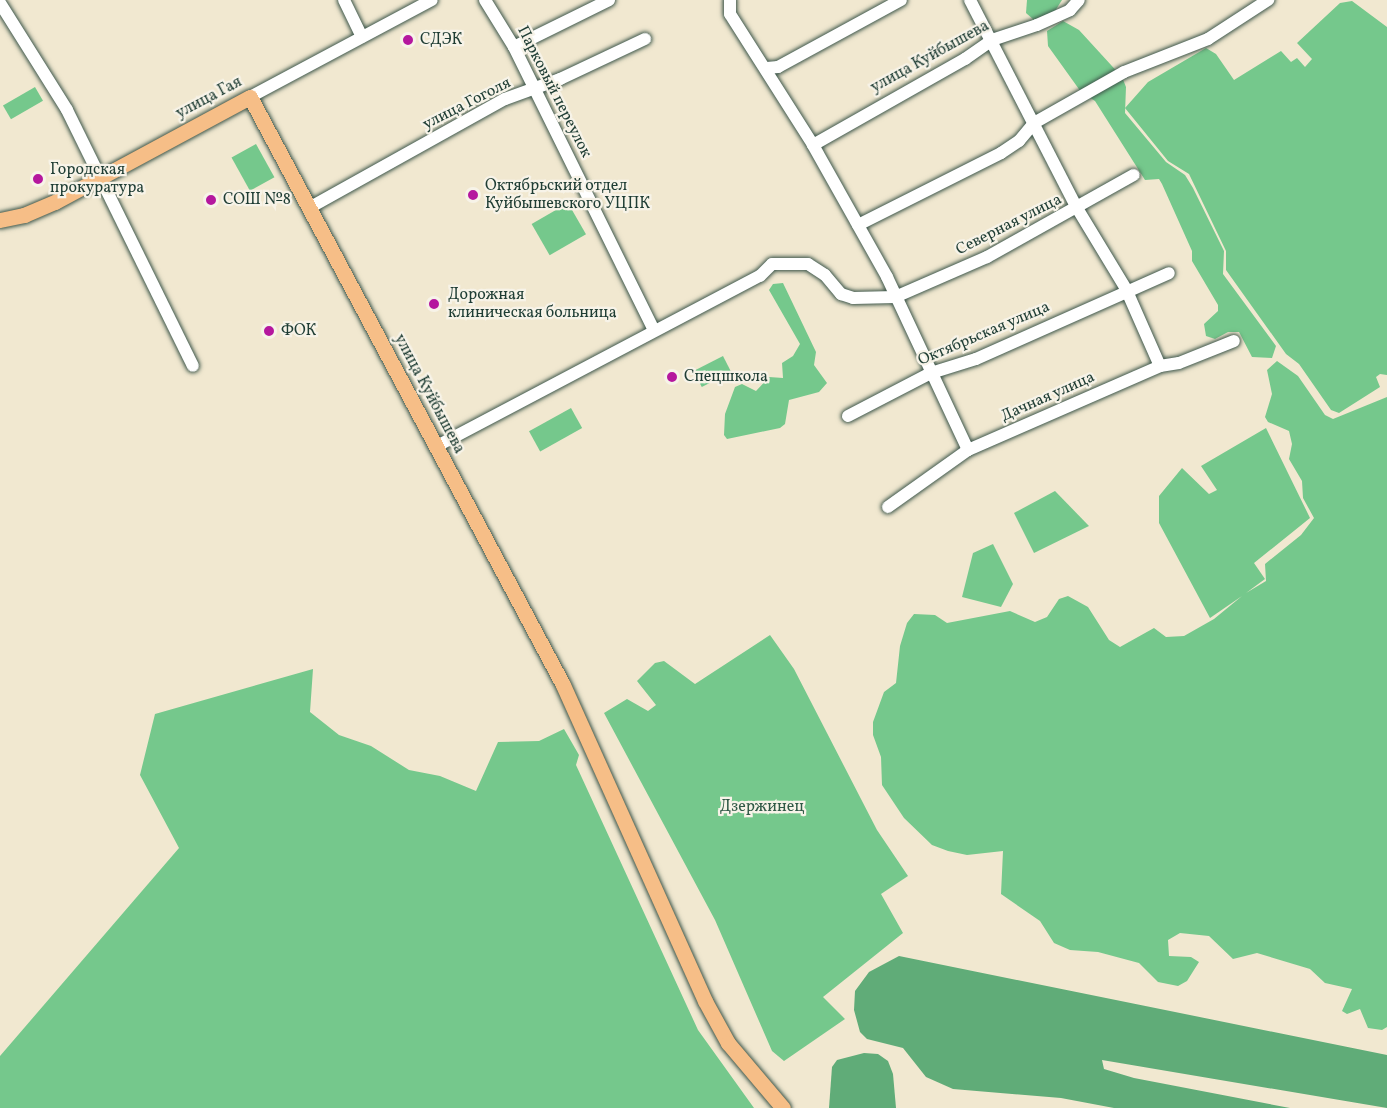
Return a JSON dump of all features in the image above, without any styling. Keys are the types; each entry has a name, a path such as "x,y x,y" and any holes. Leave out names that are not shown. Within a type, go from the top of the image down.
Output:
{"main road":[{"name":"улица Гая","path":"0,220 38,210 250,97"},
{"name":"улица Куйбышева","path":"250,97 575,709 705,1001 728,1042 783,1108"}],"street":[{"path":"344,0 362,37"},
{"name":"улица Гая","path":"250,97 432,0"},
{"name":"Парковый переулок","path":"485,0 514,47 654,330"},
{"path":"514,47 609,0"},
{"path":"730,0 730,14 767,68 858,225 968,450"},
{"path":"767,68 778,67 901,0"},
{"path":"970,0 1077,208 1126,289 1160,366"},
{"path":"1070,5 1079,0"},
{"path":"858,225 1001,153 1019,141 1034,123 1124,72 1208,39 1268,0"},
{"path":"0,3 67,110 193,366"},
{"name":"улица Куйбышева","path":"813,145 965,59 992,40 1070,5"},
{"name":"улица Гоголя","path":"309,208 505,99 534,89 645,39"},
{"name":"Северная улица","path":"895,297 987,257 1134,175"},
{"path":"437,446 760,276 772,264 807,264 825,274 841,294 853,298 895,297"},
{"name":"Октябрьская улица","path":"848,416 931,373 976,359 1126,289 1169,273"},
{"name":"Дачная улица","path":"888,507 968,450 1160,366 1179,363 1234,340"}],"green space":[{"path":"1027,0 1062,0 1055,11 1034,20 1026,13"},
{"path":"1352,1 1387,27 1387,375 1380,374 1376,377 1380,387 1339,413 1331,410 1299,364 1286,354 1226,270 1226,251 1189,174 1168,161 1125,108 1148,82 1206,48 1216,54 1234,80 1281,51 1291,62 1297,58 1305,67 1312,59 1297,43 1340,3"},
{"path":"1063,21 1079,30 1122,77 1126,87 1125,113 1166,162 1185,175 1224,251 1223,274 1276,346 1272,358 1252,357 1239,332 1228,332 1215,339 1206,336 1204,324 1218,311 1218,305 1192,261 1192,251 1162,184 1159,179 1145,180 1095,101 1081,92 1048,46 1047,31"},
{"path":"35,87 43,101 11,119 3,106"},
{"path":"256,144 274,177 250,191 232,158"},
{"path":"568,203 586,234 550,255 532,224"},
{"path":"783,283 816,352 814,365 827,383 819,392 789,400 785,424 780,428 727,439 724,435 725,414 735,387 742,384 756,391 769,377 783,378 782,363 793,356 800,344 769,290 773,284"},
{"path":"723,356 731,372 702,387 694,371"},
{"path":"1277,361 1298,376 1325,415 1333,419 1387,397 1387,1027 1382,1030 1368,1028 1360,1009 1347,1014 1342,1011 1352,989 1325,983 1310,969 1257,953 1233,959 1209,936 1180,933 1168,940 1169,956 1191,957 1199,962 1187,981 1178,986 1158,982 1139,963 1098,952 1070,950 1054,943 1040,921 1001,894 1003,851 967,855 948,851 932,845 904,818 882,785 881,757 873,735 873,722 884,692 896,683 900,646 907,623 914,614 935,615 947,623 1010,611 1035,622 1047,617 1059,599 1068,596 1088,607 1109,640 1120,647 1154,628 1166,637 1184,636 1214,619 1242,596 1210,618 1159,523 1159,496 1182,468 1209,494 1217,490 1201,466 1266,428 1310,518 1254,563 1265,579 1246,593 1266,581 1265,564 1301,535 1314,518 1303,498 1302,481 1289,459 1292,444 1289,431 1268,422 1265,417 1272,394 1267,370"},
{"path":"571,408 582,428 540,451 529,431"},
{"path":"1055,491 1089,526 1034,553 1014,513"},
{"path":"993,544 1013,584 1001,607 962,597 973,553"},
{"name":"Дзержинец","path":"770,635 794,669 877,830 908,876 881,894 903,933 823,997 845,1019 784,1061 772,1051 715,920 604,713 627,699 648,711 656,705 637,681 655,663 664,661 695,684"},
{"path":"313,669 310,712 339,735 371,746 409,770 440,776 476,791 498,742 539,741 564,729 579,755 576,765 698,1030 754,1108 0,1108 0,1056 179,848 140,775 155,714"},
{"path":"899,956 1387,1055 1387,1108 1102,1060 1104,1069 1134,1078 1290,1108 1114,1108 1061,1098 953,1089 926,1077 903,1048 867,1039 860,1032 854,1010 855,991 869,972"},
{"path":"864,1053 878,1054 888,1061 893,1074 896,1108 829,1108 832,1067 837,1060"}],"place":[{"name":"СДЭК","path":"408,40"},
{"name":"Городская прокуратура","path":"38,179"},
{"name":"Октябрьский отдел Куйбышевского УЦПК","path":"473,195"},
{"name":"СОШ №8","path":"211,200"},
{"name":"Дорожная клиническая больница","path":"434,304"},
{"name":"ФОК","path":"269,331"},
{"name":"Спецшкола","path":"672,377"}]}
